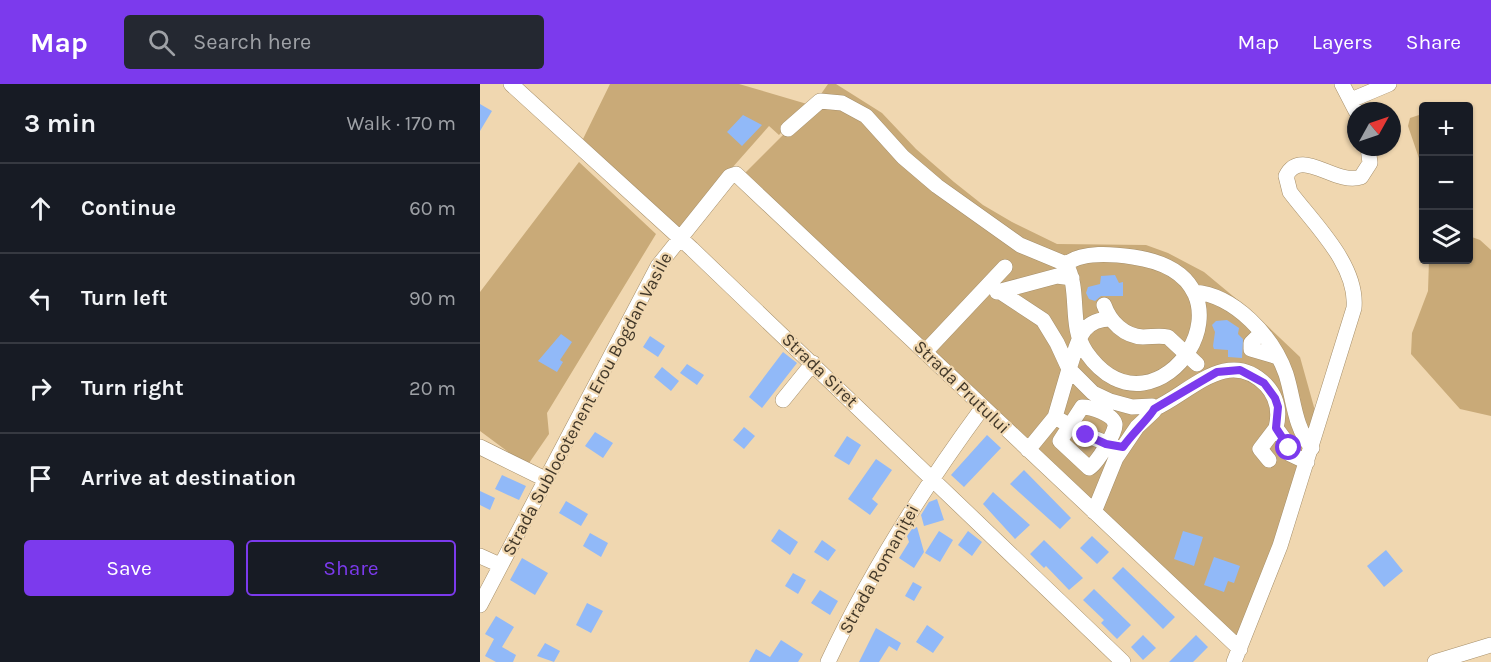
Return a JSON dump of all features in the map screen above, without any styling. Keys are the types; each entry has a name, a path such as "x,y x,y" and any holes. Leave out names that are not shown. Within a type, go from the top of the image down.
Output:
{"street":[{"name":"Strada Siret","path":"511,84 813,363 1120,661"},
{"path":"1342,84 1351,102"},
{"path":"1358,102 1389,84"},
{"path":"788,129 820,101 842,103 874,122 903,157 937,186 1020,245 1069,271"},
{"path":"1237,655 1280,546 1310,455 1351,319 1355,296 1349,273 1290,192 1286,176 1290,168 1297,164 1306,164 1352,181 1362,177 1370,163 1369,156"},
{"name":"Strada Prutului","path":"679,237 730,176 736,174 1094,513 1237,655"},
{"name":"Strada Sublocotenent Erou Bogdan Vasile","path":"480,605 658,266 679,237"},
{"path":"1196,366 1194,344 1199,310 1194,292 1181,276 1147,260 1101,255 1072,260 1069,271 1080,339 1099,367 1124,381 1139,383 1196,366 1240,370 1257,378 1275,398 1278,407 1276,428 1260,449 1269,460"},
{"path":"925,352 1005,267"},
{"path":"1002,292 1069,271"},
{"path":"987,286 1002,292 1042,320 1058,343 1069,369 1088,388 1110,401 1154,409"},
{"path":"1194,292 1206,293 1234,307 1261,333 1278,357 1287,375 1299,427 1310,455"},
{"path":"1104,305 1111,319 1135,336 1168,337 1196,366"},
{"path":"1028,450 1055,417 1080,339 1091,322 1111,319"},
{"path":"1094,513 1123,447 1137,427 1196,366 1197,356 1204,339"},
{"path":"783,399 813,363"},
{"name":"Strada Romaniței","path":"828,662 857,604 931,477 983,407"},
{"path":"1082,407 1110,416 1115,423 1115,430 1106,444 1095,465 1086,467 1060,441 1068,425 1082,407"},
{"path":"1055,417 1106,444 1123,447"},
{"path":"1276,428 1287,443 1290,454 1310,455"},
{"path":"480,447 545,479"},
{"path":"480,556 500,566"},
{"path":"1435,662 1491,645"}],"shaded area":[{"path":"610,84 739,84 807,104 779,135 769,126 678,229 583,139"},
{"path":"828,84 836,84 882,113 916,149 954,182 983,205 1012,222 1057,244 1146,245 1168,253 1204,272 1257,316 1300,357 1319,425 1240,649 741,177 814,104"},
{"path":"1419,115 1419,158 1408,126 1410,118"},
{"path":"579,162 656,234 547,413 549,434 527,466 480,431 480,292"},
{"path":"1473,237 1480,240 1491,250 1491,416 1460,409 1411,354 1412,333 1428,291 1429,264 1473,264"}],"building":[{"path":"480,104 492,111 480,131"},
{"path":"743,115 762,125 742,146 727,132"},
{"path":"1115,275 1119,283 1123,282 1123,296 1101,296 1095,301 1089,299 1086,293 1088,287 1100,284 1101,276"},
{"path":"1227,320 1239,328 1238,334 1243,339 1242,358 1228,357 1228,350 1214,349 1215,332 1212,325 1216,321"},
{"path":"561,334 572,342 560,360 563,362 557,372 538,361"},
{"path":"650,336 665,346 658,357 643,347"},
{"path":"783,352 797,363 762,408 749,397"},
{"path":"687,364 704,375 697,385 680,373"},
{"path":"662,367 679,381 671,391 654,377"},
{"path":"744,427 755,436 744,449 733,440"},
{"path":"595,432 613,443 603,458 585,446"},
{"path":"987,435 1001,448 964,487 951,475"},
{"path":"847,436 861,445 849,465 834,456"},
{"path":"876,459 892,470 872,499 878,504 870,515 848,499"},
{"path":"1024,470 1071,518 1060,529 1010,484"},
{"path":"502,475 526,486 519,500 495,489"},
{"path":"480,491 495,498 490,510 480,505"},
{"path":"993,492 1030,525 1015,539 983,504"},
{"path":"937,499 944,520 924,526 921,515 929,502"},
{"path":"566,501 588,514 581,526 559,513"},
{"path":"917,527 924,552 914,568 899,558 909,542 907,536 912,529"},
{"path":"779,529 798,542 790,555 771,541"},
{"path":"939,531 953,540 940,562 925,553"},
{"path":"968,531 982,542 972,556 958,545"},
{"path":"1183,531 1203,537 1194,566 1174,559"},
{"path":"590,533 608,543 601,557 583,546"},
{"path":"1092,536 1109,552 1097,564 1080,548"},
{"path":"822,540 836,550 828,561 814,552"},
{"path":"1044,540 1083,578 1069,590 1046,566 1044,568 1030,554"},
{"path":"1386,550 1403,571 1384,587 1367,566"},
{"path":"1214,557 1240,566 1234,583 1228,581 1224,592 1204,585"},
{"path":"522,558 548,573 535,595 510,580"},
{"path":"1123,567 1175,617 1163,629 1112,578"},
{"path":"793,573 806,580 798,594 785,586"},
{"path":"913,582 922,587 914,601 905,596"},
{"path":"1094,589 1131,625 1117,639 1101,623 1104,620 1083,600"},
{"path":"820,590 838,601 830,615 811,603"},
{"path":"587,603 603,611 591,633 576,625"},
{"path":"496,616 514,627 502,647 516,655 513,662 496,662 485,656 494,639 485,634"},
{"path":"927,625 944,637 933,653 916,642"},
{"path":"876,628 901,643 897,651 889,646 879,662 859,662"},
{"path":"1143,635 1156,648 1143,660 1131,647"},
{"path":"1196,635 1208,647 1193,662 1169,662"},
{"path":"781,640 803,654 798,662 749,662 756,649 770,657"},
{"path":"545,643 560,651 554,662 537,656"}],"route":[{"path":"1086,435 1106,444 1123,447 1154,409 1203,379 1229,369 1240,370 1257,378 1270,390 1278,407 1279,418 1276,428 1284,437 1289,448"}]}
